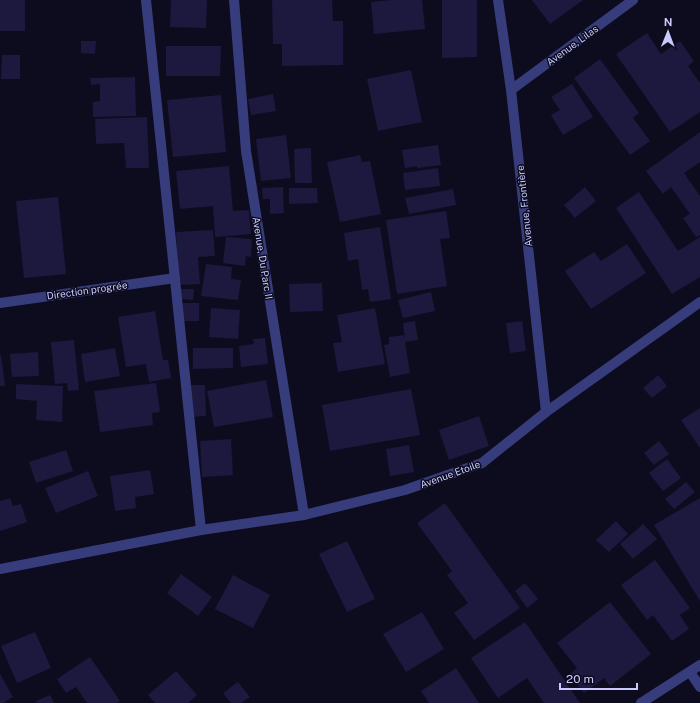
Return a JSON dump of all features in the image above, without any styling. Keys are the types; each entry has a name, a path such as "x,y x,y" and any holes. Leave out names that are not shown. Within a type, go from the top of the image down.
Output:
{"street":[{"path":"146,0 200,530"},
{"name":"Avenue, Du Parc II","path":"234,0 246,151 304,515"},
{"name":"Avenue, Frontière","path":"498,0 511,90 546,412"},
{"name":"Avenue, Lilas","path":"511,90 633,0"},
{"name":"Direction progrée","path":"0,303 175,278"},
{"name":"Avenue Etoile","path":"0,569 200,530 304,515 405,490 482,463 546,412 700,302"},
{"path":"641,703 700,665"},
{"path":"690,672 700,687"}],"building":[{"path":"0,0 25,0 25,31 0,31"},
{"path":"171,0 207,0 206,28 170,27"},
{"path":"272,0 332,0 333,21 343,21 343,65 282,66 282,44 273,44"},
{"path":"422,0 425,29 374,34 371,2"},
{"path":"442,0 477,0 477,57 442,58"},
{"path":"532,0 583,0 550,24"},
{"path":"647,33 661,54 680,41 694,61 688,66 700,83 700,112 670,132 616,54"},
{"path":"81,41 96,41 95,54 81,53"},
{"path":"166,46 221,46 220,76 166,76"},
{"path":"2,55 20,55 20,79 1,79"},
{"path":"600,59 639,113 633,118 650,141 630,155 574,78"},
{"path":"411,70 422,122 378,131 367,79"},
{"path":"135,77 136,116 93,117 93,102 100,101 100,84 91,85 90,78"},
{"path":"572,84 593,117 563,135 551,115 560,110 551,97"},
{"path":"273,94 276,111 251,115 248,99"},
{"path":"221,95 226,152 173,157 167,100"},
{"path":"147,117 149,168 126,168 124,143 96,144 95,119"},
{"path":"700,132 700,162 684,173 700,196 700,235 696,237 683,218 690,214 671,187 663,194 646,171"},
{"path":"286,135 291,178 261,181 256,139"},
{"path":"438,145 441,165 405,168 402,150"},
{"path":"311,148 312,183 295,183 294,149"},
{"path":"360,155 362,162 370,161 381,214 340,222 327,162"},
{"path":"229,166 233,211 249,210 251,234 215,237 213,206 180,209 176,171"},
{"path":"438,168 440,186 405,190 403,173"},
{"path":"283,187 284,213 270,214 270,199 263,199 262,188"},
{"path":"585,187 596,201 575,218 564,205"},
{"path":"289,188 317,188 318,203 289,204"},
{"path":"453,189 456,205 409,214 405,198"},
{"path":"639,192 678,251 700,237 700,277 672,294 616,208"},
{"path":"58,197 66,274 24,278 16,201"},
{"path":"446,211 450,238 440,239 447,286 397,294 386,220"},
{"path":"380,227 391,299 370,302 368,289 362,290 358,259 348,261 344,233"},
{"path":"213,230 215,256 198,257 200,284 179,285 176,232"},
{"path":"226,237 252,239 251,257 246,256 245,266 223,263"},
{"path":"627,244 646,273 591,309 565,271 594,252 601,261"},
{"path":"206,264 232,267 231,279 241,280 238,300 201,296"},
{"path":"322,283 323,311 290,312 289,284"},
{"path":"180,289 194,289 193,300 180,299"},
{"path":"431,292 435,311 403,318 398,300"},
{"path":"181,303 199,303 199,321 181,321"},
{"path":"211,308 240,310 238,339 209,337"},
{"path":"375,308 385,364 338,372 333,343 342,342 337,315"},
{"path":"155,311 163,360 168,360 171,378 149,382 146,364 126,367 118,317"},
{"path":"415,321 418,340 405,342 410,373 390,377 384,345 389,344 389,337 404,335 405,340 403,323"},
{"path":"522,321 526,351 510,353 506,323"},
{"path":"265,338 268,364 241,367 239,346 254,344 253,339"},
{"path":"74,340 79,390 68,391 67,383 55,384 51,342"},
{"path":"115,348 120,376 85,382 81,354"},
{"path":"193,348 233,348 233,368 193,369"},
{"path":"38,352 39,376 12,377 10,354"},
{"path":"1,355 5,386 0,386"},
{"path":"658,375 667,386 652,398 643,388"},
{"path":"266,380 273,417 214,427 207,391"},
{"path":"156,383 160,412 152,413 153,425 100,432 94,391"},
{"path":"16,384 63,386 62,422 36,420 37,401 16,399"},
{"path":"190,385 205,385 206,416 191,417"},
{"path":"411,389 420,435 330,451 322,405"},
{"path":"700,408 700,448 681,420"},
{"path":"479,416 489,446 449,460 439,430"},
{"path":"231,439 233,475 202,477 200,441"},
{"path":"659,441 669,454 654,465 644,453"},
{"path":"409,445 414,472 390,476 386,449"},
{"path":"66,450 73,471 36,483 29,462"},
{"path":"667,459 681,478 663,491 649,473"},
{"path":"150,470 154,494 135,497 136,508 115,511 110,476"},
{"path":"88,471 98,496 56,513 45,488"},
{"path":"686,482 695,492 674,509 665,499"},
{"path":"10,498 13,506 21,504 27,522 0,531 0,501"},
{"path":"700,498 700,601 654,525"},
{"path":"445,503 520,608 474,640 454,613 468,603 447,575 452,571 417,523"},
{"path":"616,521 628,534 609,552 596,540"},
{"path":"643,524 657,539 633,559 620,544"},
{"path":"347,541 375,599 347,612 319,554"},
{"path":"655,560 690,608 680,615 689,629 672,641 653,615 647,620 621,585"},
{"path":"181,574 212,597 198,616 167,593"},
{"path":"233,575 270,595 253,628 215,609"},
{"path":"525,583 538,599 527,608 515,591"},
{"path":"610,602 651,654 610,686 604,678 584,693 570,674 577,668 557,643"},
{"path":"422,612 444,649 406,672 383,634"},
{"path":"525,622 580,703 544,703 527,678 498,698 471,658"},
{"path":"35,632 51,668 17,683 1,646"},
{"path":"90,657 120,701 117,703 87,703 76,687 66,693 57,679"},
{"path":"456,668 479,703 429,703 421,691"},
{"path":"176,671 197,695 188,703 155,703 148,695"},
{"path":"0,674 13,697 3,703 0,703"},
{"path":"238,682 250,697 241,703 231,703 223,693"},
{"path":"50,695 54,703 37,703 36,701"}]}
